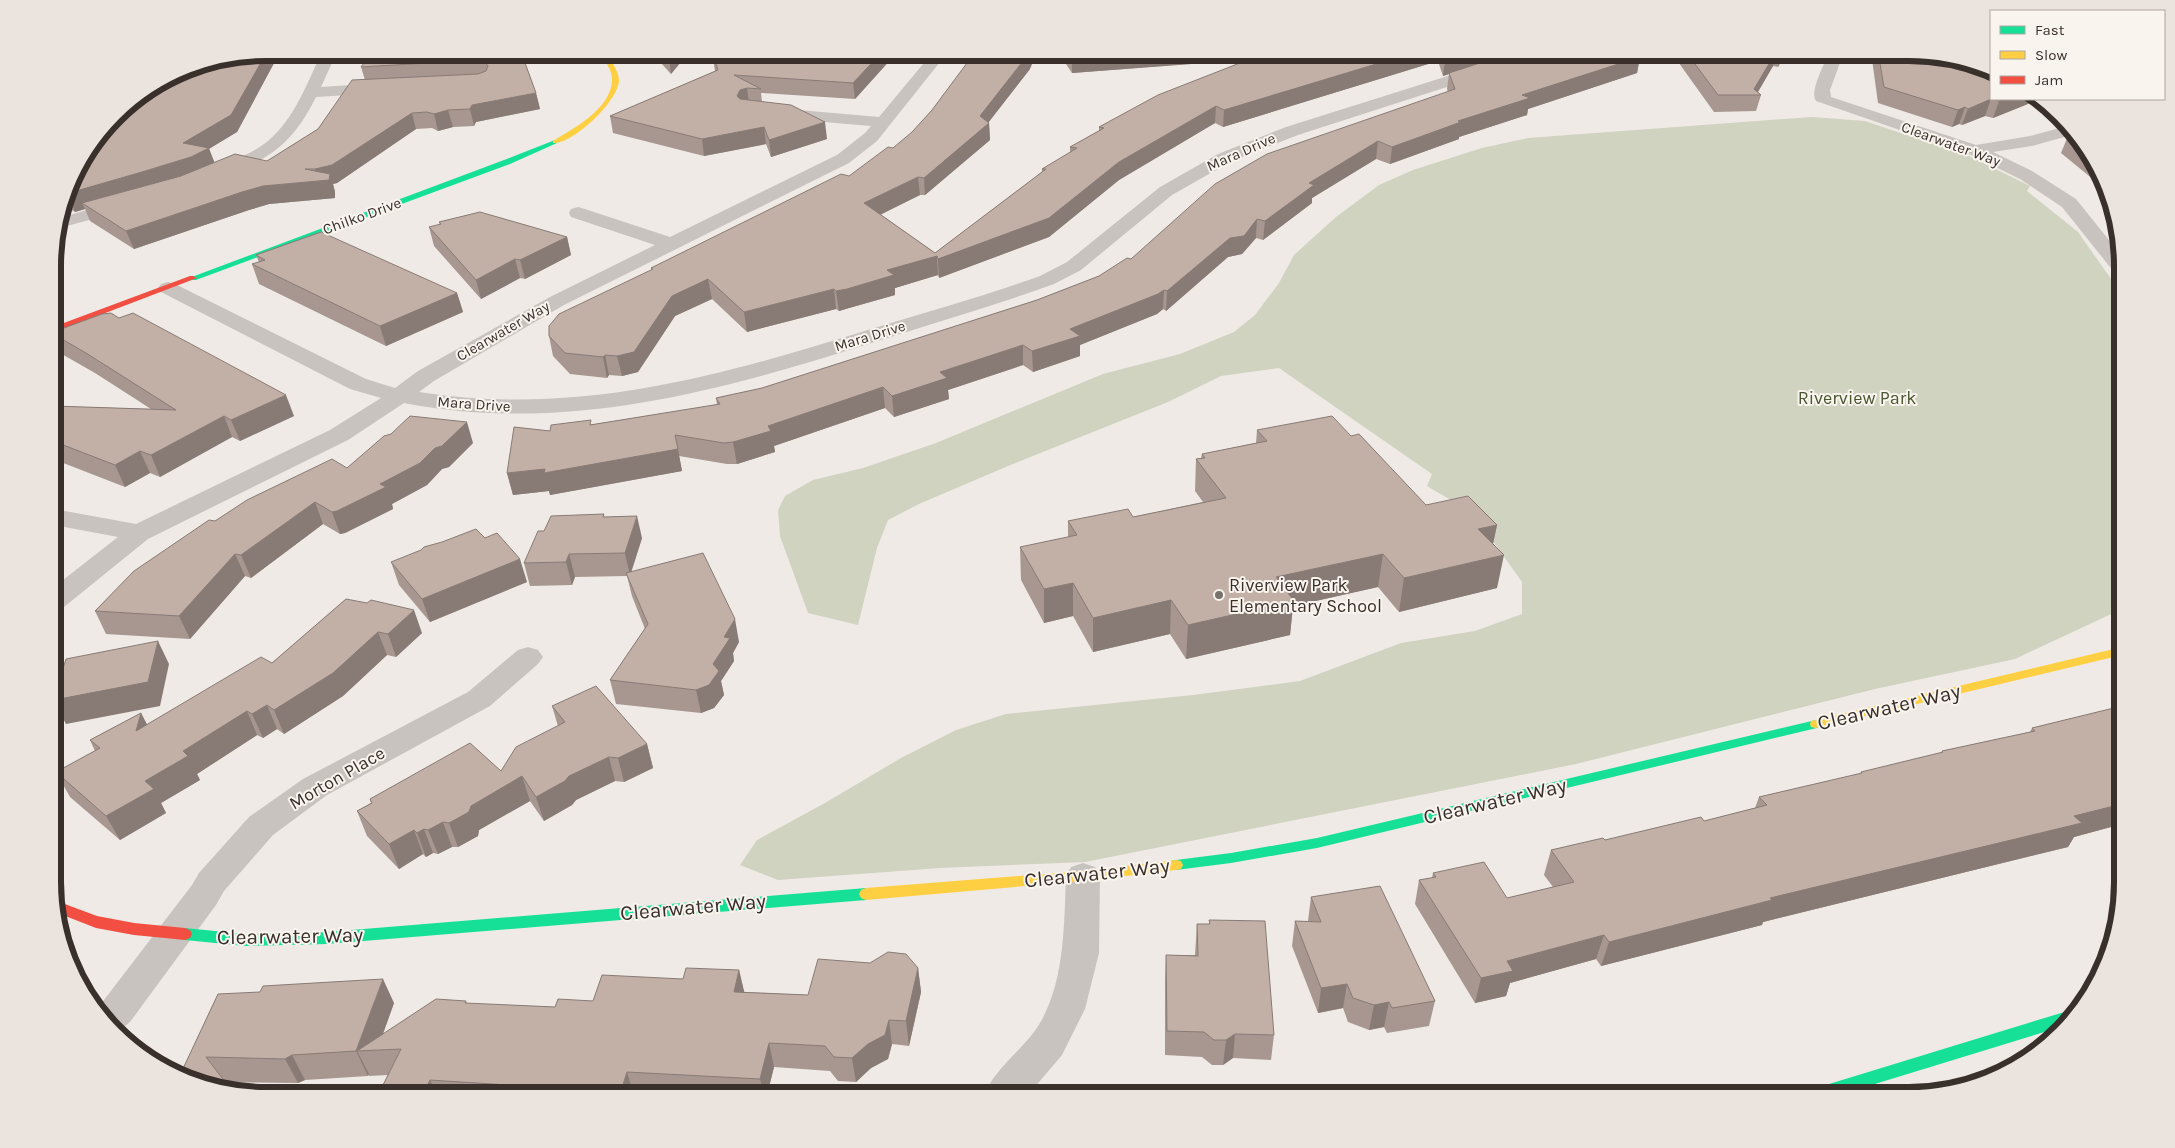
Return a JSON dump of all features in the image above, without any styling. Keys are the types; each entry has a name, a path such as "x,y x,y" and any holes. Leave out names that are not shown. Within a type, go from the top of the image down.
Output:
{"street":[{"path":"204,179 241,163 280,140 290,128 326,61"},
{"name":"Chilko Drive","path":"61,327 492,168 560,139 595,116 611,95 616,80 614,70 609,61"},
{"name":"Clearwater Way","path":"61,595 139,533 322,444 369,418 426,376 536,312 843,159 862,145 884,122 934,61"},
{"name":"Mara Drive","path":"168,288 358,384 399,396 479,406 573,406 661,395 741,376 1047,280 1086,258 1166,191 1224,158 1292,131 1513,61"},
{"name":"Clearwater Way","path":"1833,61 1822,90 1822,98 1975,150 2018,170 2069,204 2113,256"},
{"path":"309,94 399,87"},
{"path":"759,112 884,122"},
{"path":"1975,150 2040,139 2064,132"},
{"path":"66,222 140,200"},
{"path":"578,213 671,244"},
{"path":"61,518 139,533"},
{"name":"Clearwater Way","path":"63,910 96,922 134,929 245,940 327,938 1083,876 1232,858 1317,843 2114,654"},
{"name":"Morton Place","path":"112,1016 204,896 211,882 261,826 315,787 479,699 528,657"},
{"path":"1011,1087 1048,1043 1066,1009 1081,953 1083,876"},
{"path":"1842,1087 2060,1020"}],"green space":[{"name":"Riverview Park","path":"1812,117 1865,121 1969,156 2030,186 2027,191 2078,232 2114,283 2114,613 2015,659 1875,689 1576,764 1085,862 940,868 778,880 740,865 757,840 901,758 956,730 1006,714 1193,695 1300,681 1401,643 1475,631 1522,614 1522,582 1473,513 1427,486 1432,474 1279,368 1221,376 1168,402 1008,466 919,504 888,520 877,548 858,625 808,613 780,536 778,510 785,496 813,480 863,468 936,443 1103,374 1180,354 1234,332 1255,315 1279,283 1294,255 1336,217 1379,185 1413,170 1482,148 1528,138"}],"building":[{"path":"262,61 231,115 183,143 209,148 191,157 76,191 96,152 112,131 131,112 152,96 176,82 200,72 226,65"},
{"path":"365,61 461,61 361,67"},
{"path":"482,61 524,61 536,93 472,105 470,109 448,110 434,114 427,112 412,113 332,165 305,169 330,174 329,180 263,186 126,231 82,203 181,176 235,154 267,161 318,129 352,80 478,74 486,71 488,66"},
{"path":"715,61 874,61 853,83 734,75 761,89 747,88 740,90 737,96 740,99 791,105 825,122 769,140 764,127 702,139 610,116 718,70"},
{"path":"969,61 1023,61 980,116 989,123 924,178 918,177 864,203 935,253 1046,169 1042,169 1077,148 1070,147 1104,128 1099,127 1158,95 1245,61 1386,61 1224,110 1216,106 1119,162 1049,218 938,259 937,256 887,270 894,275 847,289 836,291 834,289 744,312 708,279 672,296 634,352 617,356 605,355 603,357 565,353 549,336 549,326 559,314 841,174 849,176 888,147 893,148 912,132 932,110"},
{"path":"1486,61 1628,61 1522,95 1530,98 1458,121 1461,122 1392,147 1378,141 1309,183 1314,185 1265,221 1257,219 1244,236 1230,238 1167,291 1164,290 1070,329 1080,336 1032,351 1023,345 940,372 947,378 892,396 883,387 768,426 771,431 733,442 724,443 675,435 678,449 544,473 545,469 507,473 514,427 550,431 551,425 591,420 590,425 720,404 716,398 762,388 1037,300 1099,276 1127,258 1131,259 1215,184 1267,154 1455,89 1449,73"},
{"path":"1693,61 1771,61 1754,89 1761,95 1718,95"},
{"path":"1880,61 1935,63 1962,68 1990,78 1990,99 1968,109 1965,107 1958,110 1884,87"},
{"path":"480,212 567,237 520,260 515,259 476,280 429,227 441,224 439,222"},
{"path":"321,232 457,293 380,326 252,264 265,260 256,255"},
{"path":"111,313 119,318 133,313 286,395 231,420 224,416 151,455 140,451 115,465 61,444 61,406 176,410 61,339 61,329 102,314"},
{"path":"410,416 467,422 442,446 435,448 420,463 380,484 386,487 337,511 332,512 315,502 241,555 235,554 179,616 95,611 134,571 209,520 215,521 247,500 332,459 347,468 384,436 391,434"},
{"path":"1332,416 1351,436 1359,434 1426,505 1468,496 1497,525 1478,529 1504,555 1404,578 1383,554 1276,577 1294,601 1188,625 1171,600 1093,618 1073,583 1044,589 1020,547 1077,535 1068,521 1128,509 1133,517 1226,498 1196,459 1205,458 1202,454 1267,441 1257,430"},
{"path":"604,514 603,517 637,516 625,553 569,554 566,562 524,563 538,531 544,531 551,516"},
{"path":"476,529 485,538 497,533 520,559 422,599 391,562 424,547"},
{"path":"703,553 735,619 724,637 730,638 713,664 719,671 709,685 696,690 610,680 648,624 626,573"},
{"path":"346,599 367,603 371,600 414,610 388,634 378,632 333,673 274,710 267,705 252,714 247,711 183,751 188,756 145,781 154,789 106,816 61,776 61,769 100,748 90,740 141,713 136,731 261,657 272,663"},
{"path":"158,641 148,682 61,699 61,675 66,659"},
{"path":"596,686 647,744 618,758 609,757 569,776 565,781 536,797 522,776 471,806 469,812 449,823 443,822 428,830 424,829 417,833 414,830 389,844 357,811 372,803 370,799 470,743 501,771 516,747 565,722 552,706"},
{"path":"2114,708 2114,806 2074,816 2082,823 1770,898 1772,900 1609,942 1604,935 1507,961 1513,971 1481,978 1419,880 1436,877 1433,873 1484,862 1507,898 1574,882 1551,850 1603,838 1605,840 1701,817 1704,821 1767,805 1759,797 1862,773 1942,751 2035,731 2032,728"},
{"path":"1380,886 1435,1001 1392,1008 1389,1002 1374,1005 1353,998 1347,984 1321,988 1295,921 1321,922 1311,897"},
{"path":"1209,920 1265,921 1274,1035 1235,1034 1226,1040 1214,1040 1204,1032 1167,1031 1166,955 1198,956 1197,924 1210,924"},
{"path":"888,952 906,954 918,968 906,1021 889,1020 885,1035 868,1044 852,1058 834,1057 825,1046 769,1043 760,1079 627,1072 622,1087 507,1087 508,1085 430,1080 427,1087 382,1087 401,1049 357,1051 436,999 466,1001 465,1003 555,1007 558,999 593,1001 602,975 683,979 686,968 739,970 734,992 808,995 818,959 870,963"},
{"path":"383,979 356,1051 292,1055 285,1059 206,1057 226,1083 183,1069 218,994 260,992 263,986"}],"traffic: fast":[{"path":"193,278 507,162 555,142"},
{"path":"1176,865 1231,858 1317,843 1816,724"},
{"path":"185,934 245,940 327,938 866,894"},
{"path":"1842,1087 2060,1020"}],"traffic: slow":[{"path":"555,142 594,116 613,93 615,80 612,66 608,61"},
{"path":"1816,724 2114,653"},
{"path":"866,894 1083,876 1176,865"}],"traffic: jam":[{"path":"61,327 193,278"},
{"path":"63,910 96,922 134,929 185,934"}],"place":[{"name":"Riverview Park Elementary School","path":"1219,595"}]}
